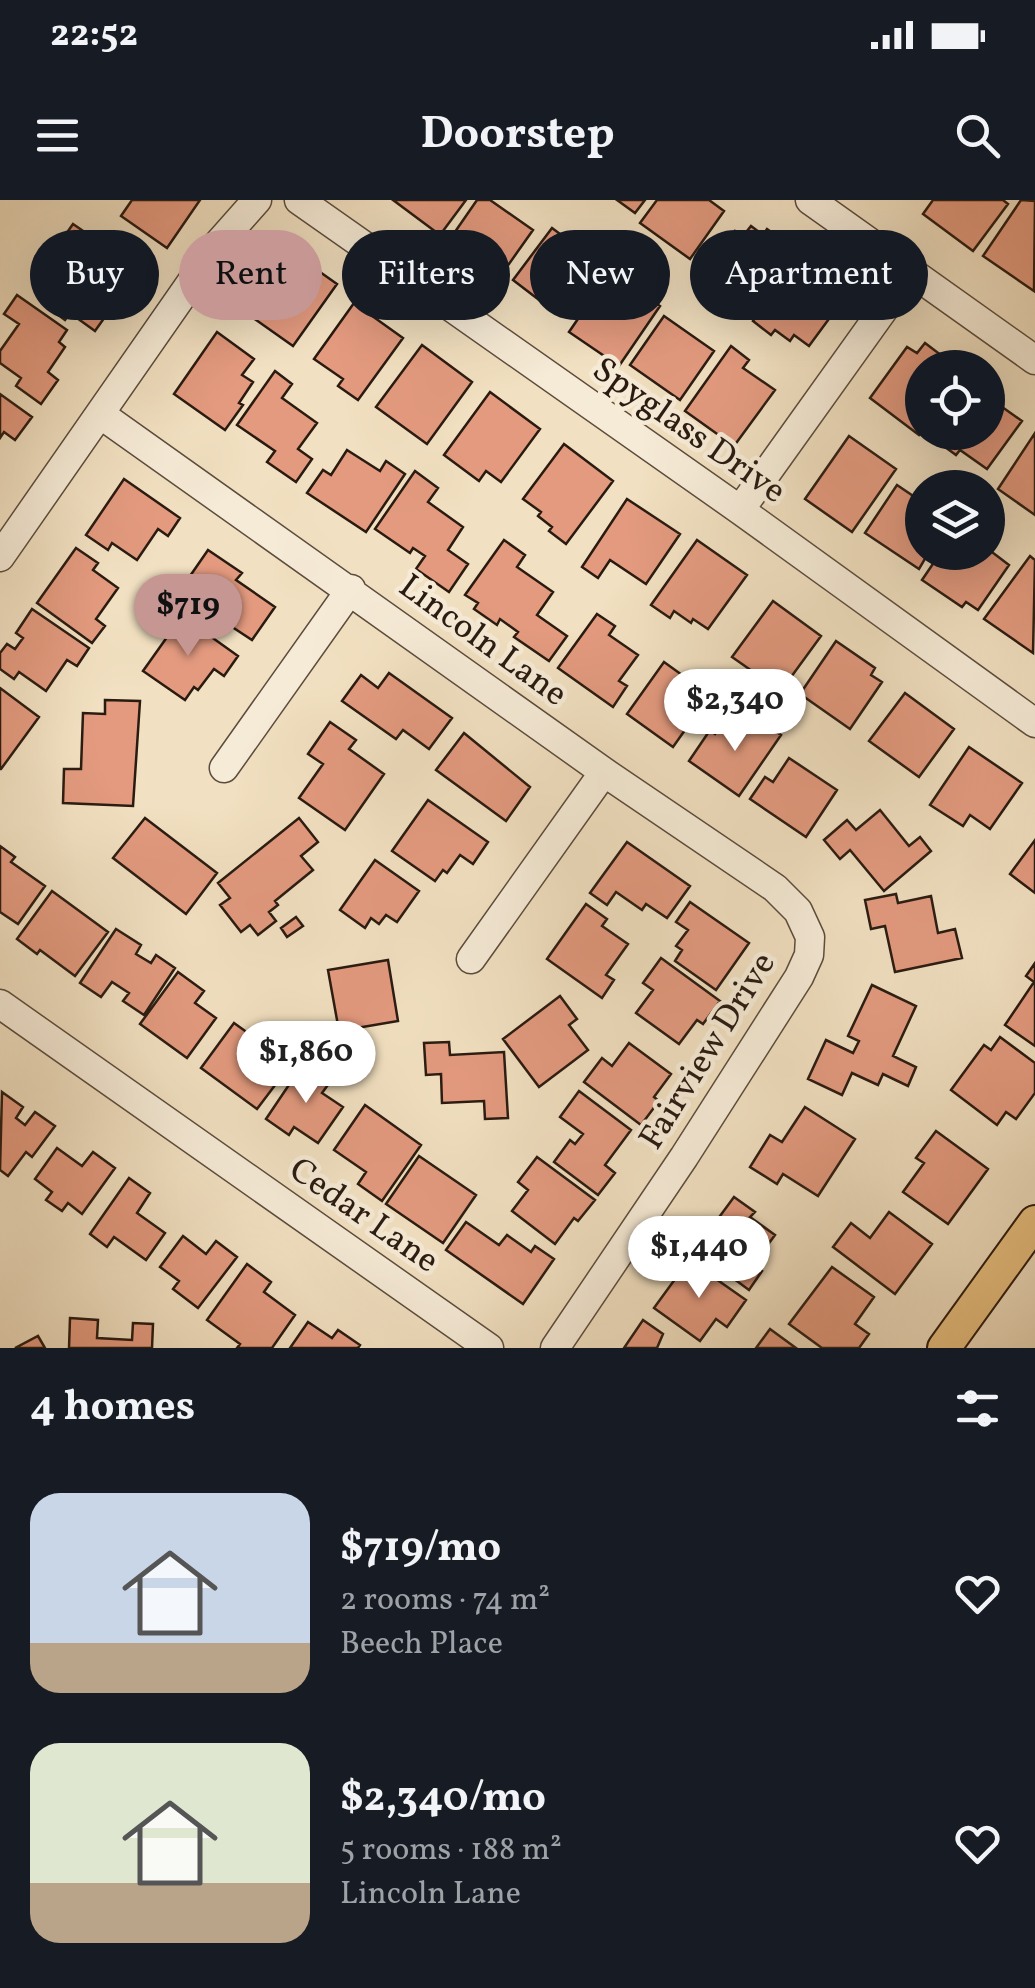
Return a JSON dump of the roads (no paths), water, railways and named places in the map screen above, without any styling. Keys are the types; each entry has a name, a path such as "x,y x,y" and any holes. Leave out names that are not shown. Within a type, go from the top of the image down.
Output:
{"main road":[{"path":"944,1348 1035,1222"}],"street":[{"path":"0,557 218,244 257,200"},
{"name":"Spyglass Drive","path":"299,200 1035,723"},
{"path":"810,200 853,230"},
{"path":"928,283 1035,360"},
{"path":"740,510 876,320"},
{"name":"Lincoln Lane","path":"100,414 774,888 798,910 810,937"},
{"path":"224,768 350,589"},
{"path":"470,959 604,772"},
{"name":"Fairview Drive","path":"555,1348 799,977 810,937"},
{"name":"Cedar Lane","path":"0,1004 490,1348"}]}
